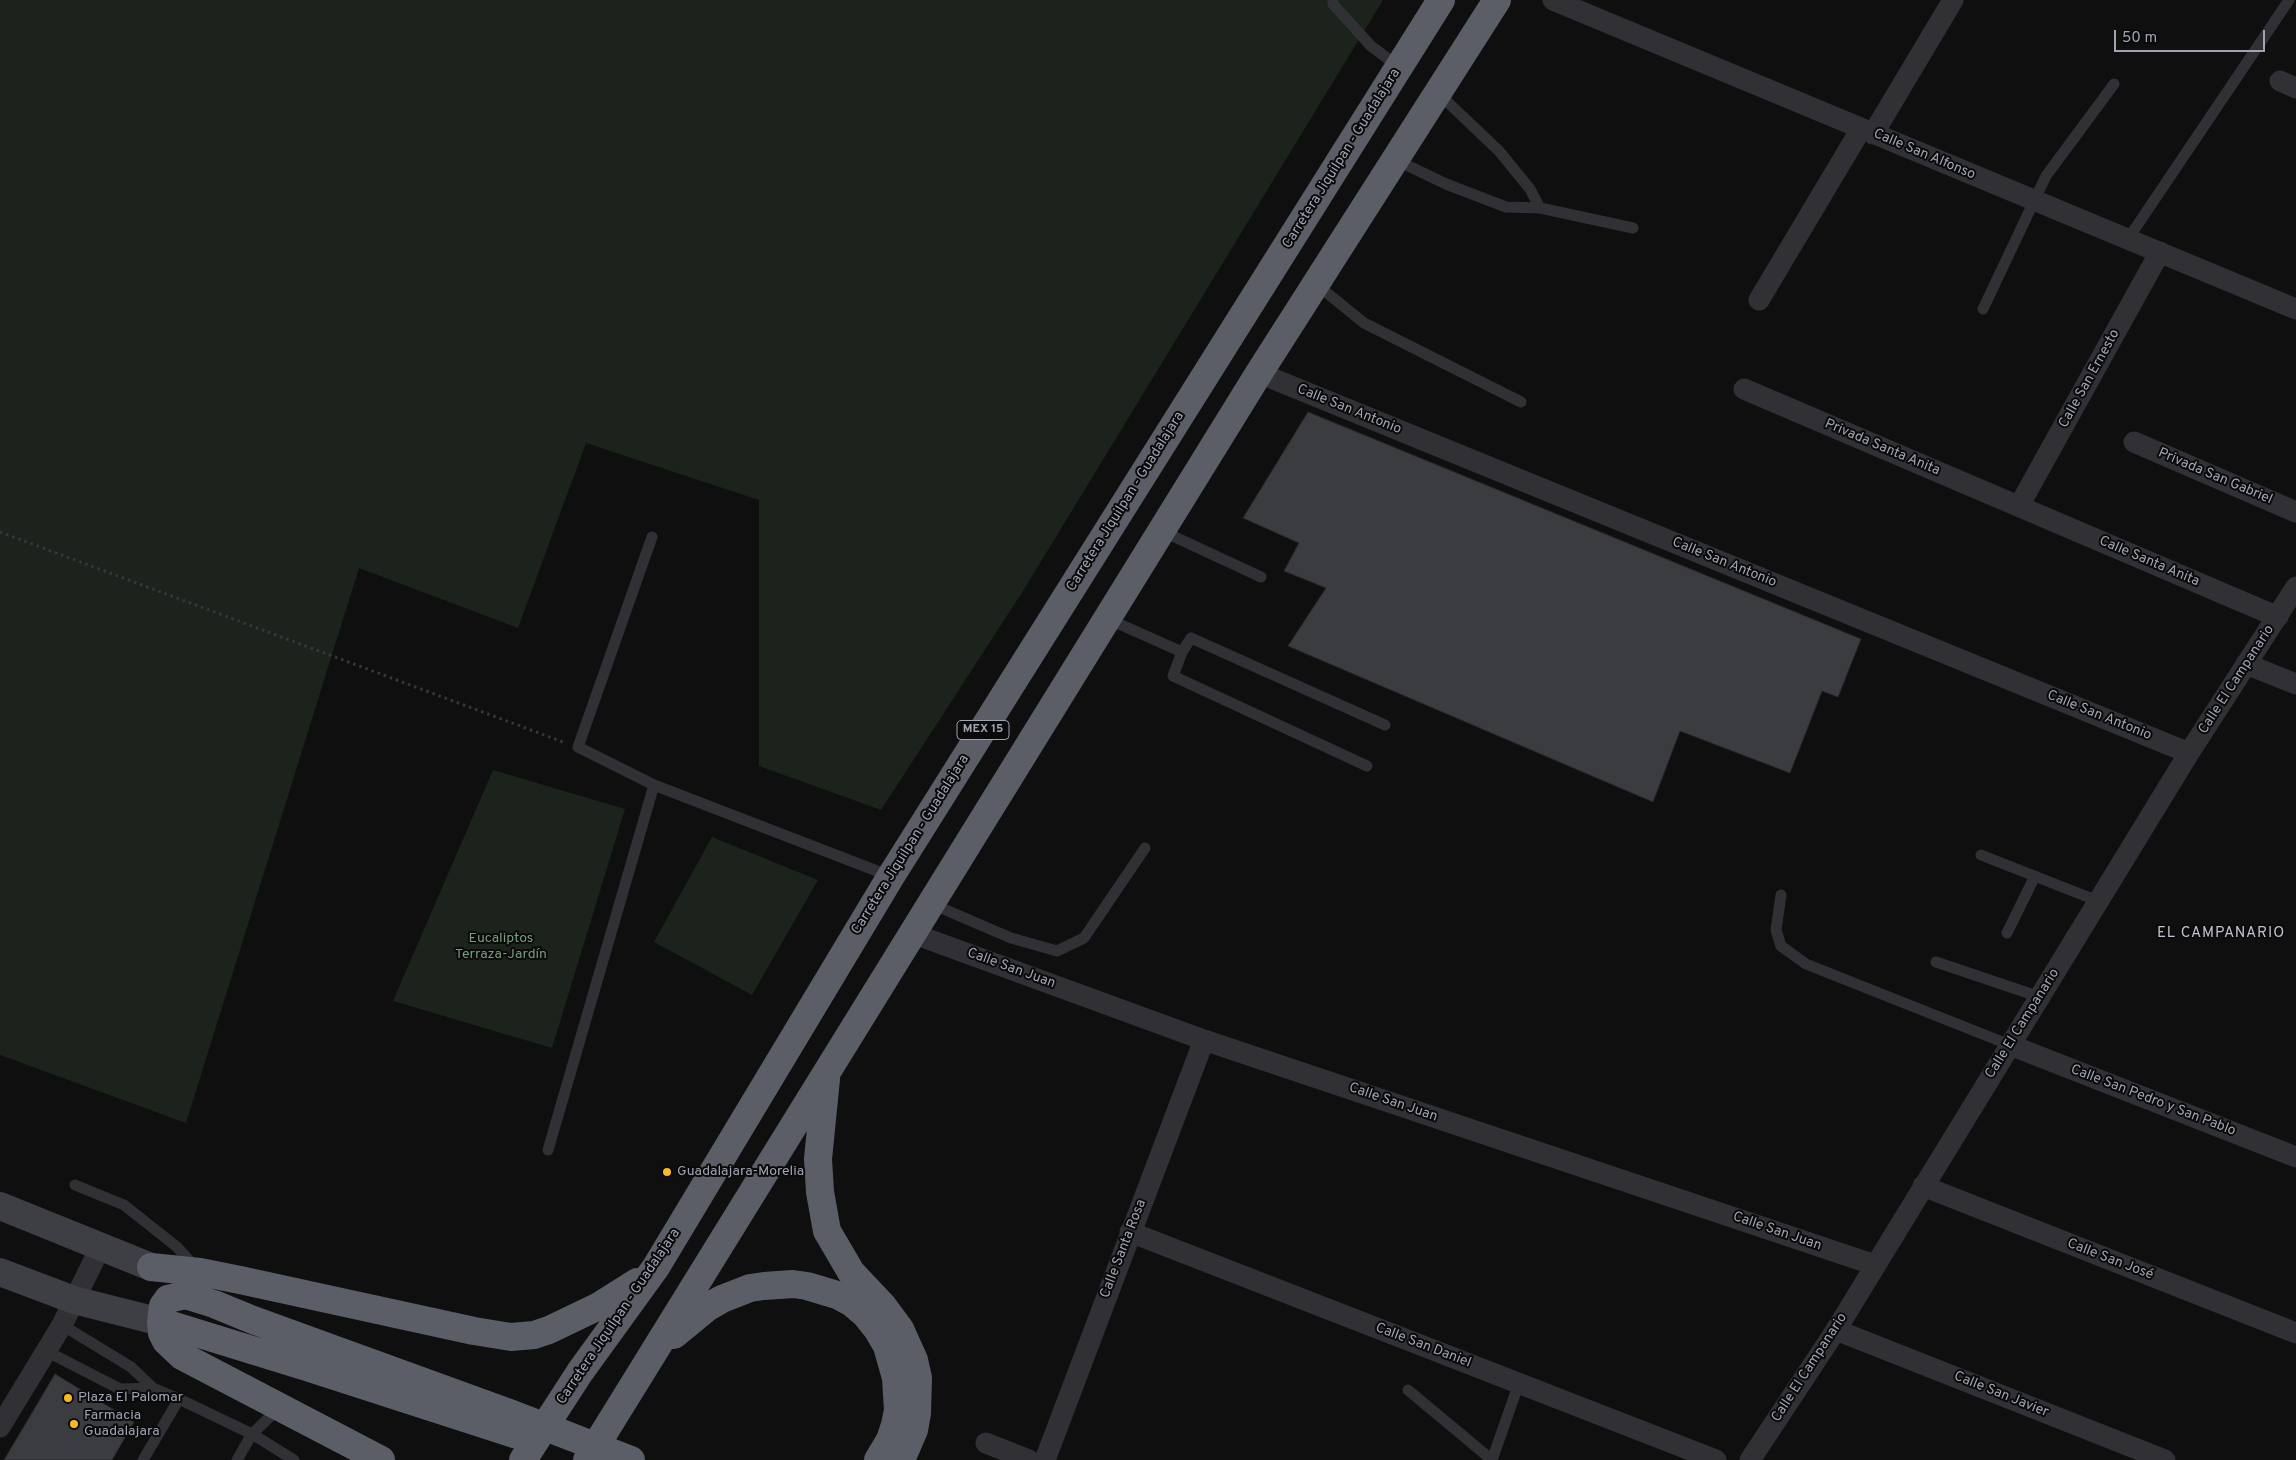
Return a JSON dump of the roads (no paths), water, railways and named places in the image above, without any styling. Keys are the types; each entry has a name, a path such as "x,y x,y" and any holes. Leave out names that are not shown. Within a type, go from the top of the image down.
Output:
{"highway":[{"name":"Carretera Jiquilpan - Guadalajara","path":"523,1460 580,1372 656,1267 891,876 1441,0"},
{"path":"587,1460 868,1004 914,934 1259,373 1497,0"},
{"path":"826,1075 826,1101 818,1159 820,1192 827,1231 837,1252 851,1272 883,1306 900,1329 914,1360 918,1378 917,1413 914,1430 901,1460"},
{"path":"151,1267 200,1272 511,1337 549,1330 600,1306 626,1290 656,1267"},
{"path":"151,1267 253,1320"},
{"path":"656,1350 708,1307 750,1288 793,1284 837,1295 852,1303 871,1321 887,1346 896,1378 898,1410 890,1440 878,1460"},
{"path":"381,1460 281,1406 182,1356 166,1341 160,1322 163,1306 168,1299 185,1295 214,1304 509,1422 578,1460"},
{"path":"160,1322 509,1422 631,1460"}],"street":[{"name":"Calle San Alfonso","path":"1553,0 2296,309"},
{"path":"1759,300 1953,0"},
{"name":"Calle San Ernesto","path":"2019,506 2160,252"},
{"name":"Calle San Antonio","path":"1259,373 2189,753"},
{"name":"Privada Santa Anita","path":"1744,389 2019,506"},
{"name":"Privada San Gabriel","path":"2134,442 2296,512"},
{"name":"Calle Santa Anita","path":"2019,506 2278,617"},
{"name":"Calle El Campanario","path":"1750,1460 1836,1330 2189,753 2296,587"},
{"path":"2246,664 2296,684"},
{"name":"Calle San Juan","path":"914,934 1204,1040 1875,1265"},
{"name":"Calle Santa Rosa","path":"1045,1460 1204,1040"},
{"name":"Calle San Pedro y San Pablo","path":"2010,1045 2296,1157"},
{"name":"Calle San José","path":"1923,1186 2296,1333"},
{"path":"0,1206 151,1267"},
{"name":"Calle San Daniel","path":"1130,1232 1716,1460"},
{"path":"0,1427 62,1325 100,1248"},
{"path":"0,1272 74,1300 160,1322"},
{"name":"Calle San Javier","path":"1836,1330 2166,1460"},
{"path":"986,1442 1029,1460"}],"lane":[{"path":"1333,0 1334,4 1371,46 1399,67"},
{"path":"2128,239 2289,0"},
{"path":"1983,308 2046,176 2114,84"},
{"path":"1438,93 1499,151 1530,189 1540,208"},
{"path":"1396,160 1446,184 1506,207 1540,208 1633,228"},
{"path":"1316,284 1364,323 1521,402"},
{"path":"1162,531 1261,576"},
{"path":"652,537 578,747 654,785 891,876"},
{"path":"1108,620 1182,652"},
{"path":"1367,766 1173,676 1182,652 1191,638 1385,725"},
{"path":"548,1150 654,785"},
{"path":"932,904 1011,938 1057,951 1084,938 1145,848"},
{"path":"1981,855 2098,901"},
{"path":"2007,933 2035,876"},
{"path":"1781,896 1776,930 1781,946 1806,964 2010,1045"},
{"path":"1936,962 2040,997"},
{"path":"75,1185 124,1205 177,1247 200,1272"},
{"path":"62,1325 132,1367 153,1388 252,1434 294,1460"},
{"path":"46,1351 120,1389 153,1388"},
{"path":"1408,1390 1492,1460 1519,1383"},
{"path":"144,1460 180,1399"},
{"path":"237,1460 252,1434 281,1406"}],"place":[{"name":"Guadalajara-Morelia","path":"667,1172"},
{"name":"Plaza El Palomar","path":"68,1398"},
{"name":"Farmacia Guadalajara","path":"74,1424"}],"district":[{"name":"EL CAMPANARIO","path":"2221,934"}],"park label":[{"name":"Eucaliptos Terraza-Jardín","path":"501,948"}]}
